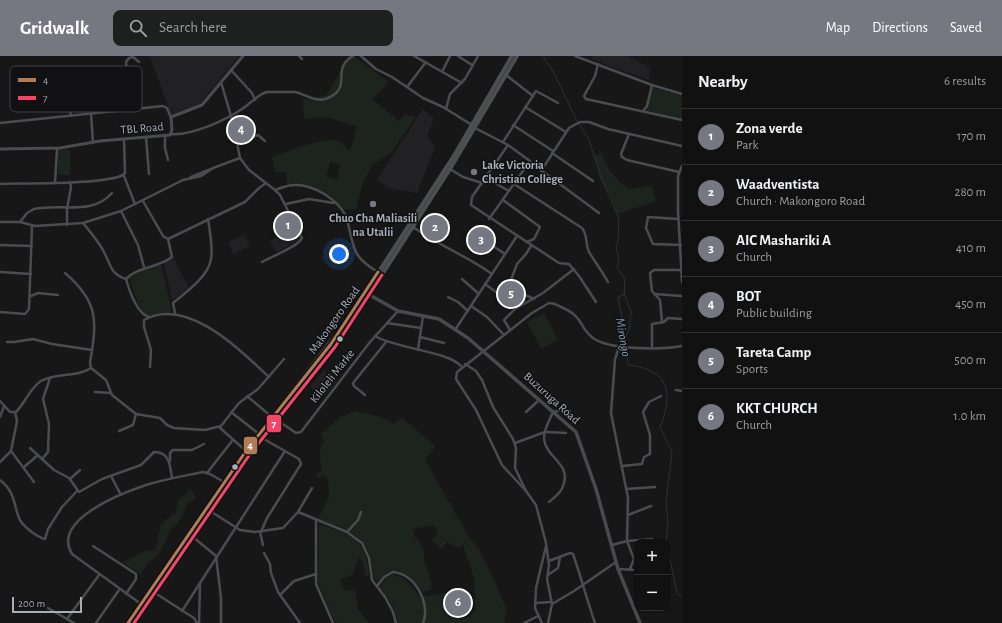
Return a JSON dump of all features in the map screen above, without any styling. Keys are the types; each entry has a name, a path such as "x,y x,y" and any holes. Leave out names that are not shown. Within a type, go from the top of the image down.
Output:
{"main road":[{"name":"Makongoro Road","path":"367,294 413,227 450,169 512,56"},
{"name":"Makongoro Road","path":"128,623 155,592 260,436 354,318 378,272 474,127 517,56"},
{"name":"Buzuruga Road","path":"367,294 398,311 439,319 484,350 576,432 612,545 618,569 640,623"},
{"name":"Makongoro Road","path":"133,623 143,605 224,482 246,451 260,436"}],"street":[{"name":"TBL Road","path":"0,149 57,149 93,142 165,136 171,134 171,119 202,105 243,56"},
{"path":"299,56 302,59"},
{"path":"171,134 184,134 231,116 269,92 294,92 314,100 327,99 338,90 342,80 342,66 353,56"},
{"path":"361,56 376,69 407,86 423,98 446,108 474,127 503,142 528,158 530,162 541,171 599,213"},
{"path":"414,56 443,70 462,82"},
{"path":"443,70 450,56"},
{"path":"458,56 472,65"},
{"path":"446,108 452,91 462,82 478,56"},
{"path":"575,56 652,86 681,93"},
{"path":"127,66 127,60 133,57 139,62"},
{"path":"407,86 426,62"},
{"path":"598,64 595,76 584,97 591,100 682,120"},
{"path":"231,70 252,93 255,100"},
{"path":"506,75 533,96"},
{"path":"221,82 231,116 240,158 249,170 275,190 286,204 302,240 292,247 262,262"},
{"path":"642,111 647,106 652,86"},
{"path":"503,142 525,107 538,91 558,103"},
{"path":"142,109 163,106 168,110 171,119"},
{"path":"525,107 566,132"},
{"path":"70,112 71,116"},
{"path":"0,123 111,112"},
{"path":"91,114 93,142"},
{"path":"541,171 566,132 578,123 589,122 604,128 682,146"},
{"path":"513,125 592,181"},
{"path":"629,134 621,154 622,157 632,162 678,172"},
{"path":"238,144 258,135 265,141"},
{"path":"165,136 165,148 168,160"},
{"path":"146,137 149,174"},
{"path":"124,139 124,176 135,204"},
{"path":"508,145 470,203 489,219 546,253 559,263 569,264 596,302"},
{"path":"55,183 57,149"},
{"path":"0,222 20,222 32,226 83,223 121,211 189,178 201,176 213,168 240,158"},
{"path":"489,219 530,162"},
{"path":"682,166 678,172 678,219 681,245 682,282"},
{"path":"450,169 464,177 482,183"},
{"path":"0,184 96,181 124,176"},
{"path":"486,178 509,191"},
{"path":"67,225 67,209 71,187 70,182"},
{"path":"168,239 245,202 266,183"},
{"path":"514,184 582,228 587,238 589,252 599,265 608,282"},
{"path":"275,190 291,185 306,187 321,193 336,204 346,216 356,255 361,261 378,272"},
{"path":"20,222 27,212 34,209 67,209 97,204 106,200 112,192"},
{"path":"286,204 309,199 336,204"},
{"path":"503,200 540,227 534,239 526,242"},
{"path":"126,279 144,268 162,263 172,257 168,239 163,236 143,201"},
{"path":"121,211 138,245 144,268"},
{"path":"678,219 648,217 646,228 653,244 681,245"},
{"path":"176,313 173,303 192,288 210,264 211,256 208,219"},
{"path":"83,223 106,254 111,268 126,279 136,305 143,315 149,318"},
{"path":"0,312 25,314 29,309 31,296 32,226"},
{"path":"413,227 435,242 474,262 492,274"},
{"path":"455,330 517,236"},
{"path":"487,242 505,254"},
{"path":"0,245 32,246"},
{"path":"532,246 518,264 511,280 517,292 534,299"},
{"path":"510,330 504,320 517,307 534,299 574,269"},
{"path":"662,322 660,300 654,294 650,280 651,271 660,269 681,270"},
{"path":"0,272 31,274"},
{"path":"65,273 83,291 91,304 94,326 90,363 92,368 106,380 111,393 136,414 160,418 167,425 174,428 205,430 218,427 239,402 258,389 284,359"},
{"path":"462,279 479,294"},
{"path":"485,284 517,307"},
{"path":"31,296 38,294 58,295"},
{"path":"654,294 682,296"},
{"path":"448,297 458,302 468,311"},
{"path":"548,623 551,603 547,575 549,563 546,543 536,505 526,491 502,465 476,410 460,387 456,376 465,364 538,309 552,303 576,315 594,338 620,347 682,346"},
{"path":"471,306 487,317 504,335"},
{"name":"Kiloleli Marke","path":"247,396 274,418 296,433 301,432 375,336 398,311"},
{"path":"150,367 151,350 143,324 144,320 176,313 192,318 210,328 240,351 269,377"},
{"path":"418,350 424,315"},
{"path":"652,347 652,326 668,318 682,319"},
{"path":"386,323 421,328"},
{"path":"375,336 386,342 450,358 462,367"},
{"path":"420,338 444,343"},
{"path":"7,342 33,339 52,344 92,350"},
{"path":"365,395 354,386 353,383 386,342"},
{"path":"620,347 615,359 611,409 626,489 628,515 627,541 634,554 630,569"},
{"path":"465,364 474,369 482,380 493,407 515,443 515,468 526,491"},
{"path":"15,412 36,385 42,380 83,373 92,368"},
{"path":"42,459 48,452 49,424 43,399 50,378"},
{"path":"676,390 682,391"},
{"path":"95,392 111,393"},
{"path":"622,466 642,464 644,456 650,454 650,435 644,412 649,402 661,396"},
{"path":"526,412 540,400"},
{"path":"0,402 10,412 15,412"},
{"path":"0,417 4,406"},
{"path":"549,502 561,492 566,475 544,438 553,412 561,410 570,411"},
{"path":"0,462 12,451 17,419 15,412"},
{"path":"231,412 260,436 299,460 301,464 267,518 260,532 264,545"},
{"path":"119,431 133,425 136,414"},
{"path":"218,427 232,441 246,451"},
{"path":"515,443 546,432 566,433"},
{"path":"207,473 232,441"},
{"path":"172,478 170,453 173,450 192,450 204,444"},
{"path":"30,448 54,470 68,476 77,491"},
{"path":"12,451 34,482"},
{"path":"182,611 285,451"},
{"path":"0,480 10,490 17,505 21,522 45,540 48,529 62,506 77,491 81,492 111,475 141,465 154,452 163,454 170,461"},
{"path":"24,467 38,455"},
{"path":"70,479 80,470"},
{"path":"143,605 119,590 72,554 68,548 68,538 77,520 121,495 146,485 172,478 207,473 224,482"},
{"path":"111,475 121,495"},
{"path":"626,489 655,487"},
{"path":"209,511 235,527 250,532 260,532 283,528 298,512 312,488"},
{"path":"628,515 651,506"},
{"path":"298,512 316,521 347,532 362,543 369,558 372,580 393,612 396,623"},
{"path":"347,532 358,520 361,512"},
{"path":"316,521 316,574 318,591 333,623"},
{"path":"193,536 216,556 221,598 221,623"},
{"path":"612,545 634,540"},
{"path":"542,623 538,616 536,603 536,583 542,564 546,543"},
{"path":"93,546 136,574 136,579 126,594"},
{"path":"264,553 270,565 271,573 280,595 300,623"},
{"path":"542,564 549,563 570,553 573,554 579,577 583,584 595,623"},
{"path":"547,575 558,568 560,557"},
{"path":"536,603 551,603 616,562"},
{"path":"618,569 634,570"},
{"path":"377,586 384,577 393,572 408,578 423,595 425,608 423,623"},
{"path":"280,595 294,581 316,574"},
{"path":"67,619 99,575"},
{"path":"198,623 200,584"},
{"path":"96,623 119,590"},
{"path":"155,592 194,618 198,623"},
{"path":"48,608 74,623"},
{"path":"524,623 538,616"}],"shaded area":[{"path":"150,56 239,56 199,105 171,115"},
{"path":"349,56 353,56 389,82 372,99 399,121 406,114 416,117 391,153 371,166 362,186 356,209 343,209 328,195 306,184 287,184 286,172 275,172 272,157 306,145 332,140 340,142 350,151 357,126 325,117 304,119 303,100 327,95","holes":["330,162 340,164 337,180 326,177"]},
{"path":"594,56 627,56 650,67 649,80 611,67 591,58"},
{"path":"651,87 682,96 682,120 645,110"},
{"path":"423,109 434,119 427,137 435,147 417,193 389,188 377,180"},
{"path":"58,150 70,150 70,175 58,175"},
{"path":"603,153 606,164 612,174 620,182 629,189 652,186 656,201 617,214 610,195 599,177 594,155"},
{"path":"295,229 301,239 276,252 270,241"},
{"path":"244,235 250,246 233,254 228,242"},
{"path":"174,259 189,288 172,300 164,263"},
{"path":"161,265 172,312 143,317 129,278 144,268"},
{"path":"544,313 558,340 541,349 527,322"},
{"path":"324,371 337,381 323,398 310,386"},
{"path":"355,411 381,417 393,424 402,418 436,446 425,460 470,539 459,548 447,542 442,549 431,541 438,531 433,525 412,529 415,537 420,541 424,551 424,559 432,584 430,590 423,592 407,576 396,571 390,572 377,583 373,574 371,559 364,543 351,532 318,519 329,496 328,479 323,475 319,478 316,475 322,470 320,451 322,444 325,441 321,434 340,417"},
{"path":"190,489 196,498 187,504 179,522 170,530 158,556 149,561 141,574 123,562 145,551 155,550 161,525 172,514 175,514 179,498 184,496"},
{"path":"319,524 349,535 361,545 365,553 369,576 366,577 362,560 358,558 353,574 340,580 345,591 355,589 358,610 369,623 337,623 333,618 318,582"},
{"path":"471,539 483,556 507,610 504,623 398,623 391,604 379,587 385,578 393,574 406,580 420,597 449,593 446,605 452,615 464,618 469,617 475,609 474,578 463,545"}],"waterway":[{"name":"Mirongo","path":"543,56 553,71 576,119 589,140 602,180 619,218 618,241 616,246 619,262 617,267 625,280 624,295 618,297 622,317 621,322 624,326 621,331 622,336 626,339 629,365 653,372 665,385 667,403 660,427 672,452 666,503 668,522 666,539"},
{"path":"624,292 632,313 630,317 630,327 626,338"},
{"name":"Mirongo","path":"670,560 677,593 682,598"}],"transit line":[{"name":"4","path":"128,623 246,451 331,344 378,272"},
{"name":"7","path":"134,623 250,454 335,347 382,275"}],"place":[{"name":"BOT","path":"241,130"},
{"name":"Lake Victoria Christian College","path":"474,172"},
{"name":"Chuo Cha Maliasili na Utalii","path":"373,204"},
{"name":"Zona verde","path":"288,226"},
{"name":"Waadventista","path":"435,228"},
{"name":"AIC Mashariki A","path":"481,240"},
{"name":"Tareta Camp","path":"511,294"},
{"name":"KKT CHURCH","path":"458,603"}]}
